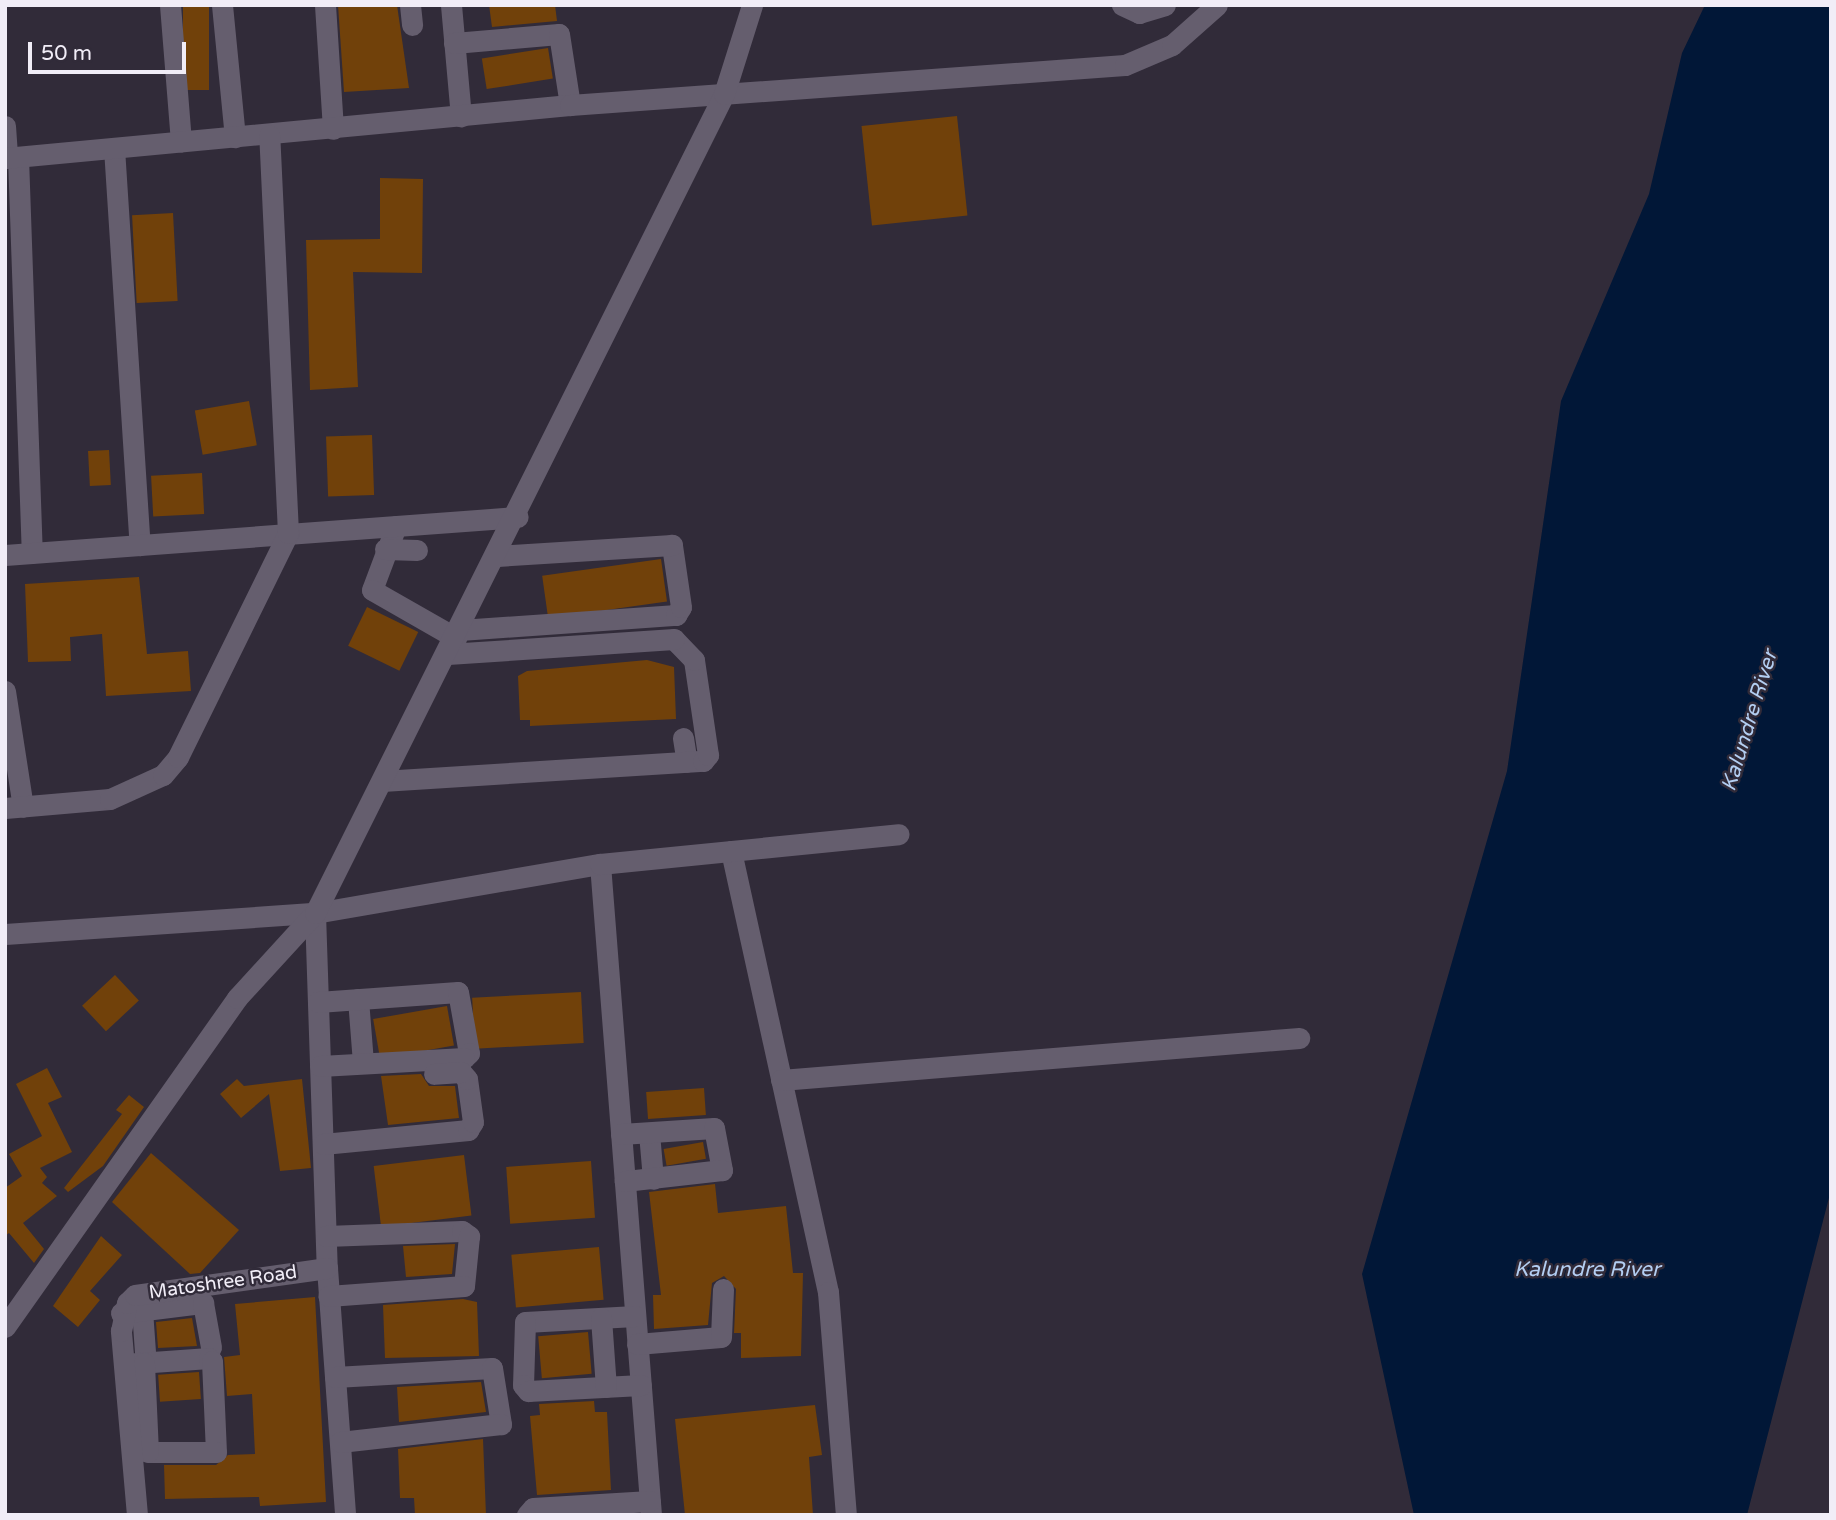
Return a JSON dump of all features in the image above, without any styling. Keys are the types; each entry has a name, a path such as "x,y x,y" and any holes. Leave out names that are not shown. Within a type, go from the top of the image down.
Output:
{"street":[{"path":"170,5 181,142"},
{"path":"222,5 235,137"},
{"path":"325,5 332,129"},
{"path":"451,5 461,117"},
{"path":"1122,5 1139,13 1165,5"},
{"path":"10,158 570,105 1125,65 1172,45 1217,5"},
{"path":"5,1327 237,998 315,913 518,517 724,94 751,6"},
{"path":"454,43 559,34 570,105"},
{"path":"5,126 10,158 32,553"},
{"path":"5,691 13,797 110,799 163,775 178,757 288,533 269,135"},
{"path":"114,148 140,545"},
{"path":"5,555 518,517"},
{"path":"382,780 687,762 708,755 694,660 683,643 454,641 372,590 385,549 396,526"},
{"path":"454,641 676,615 681,607 672,545 497,556"},
{"path":"385,549 417,550"},
{"path":"683,738 687,762"},
{"path":"5,933 315,913 600,864 898,834"},
{"path":"732,851 828,1292 846,1515"},
{"path":"527,1515 533,1508 651,1508 600,864"},
{"path":"315,913 328,1296 345,1515"},
{"path":"318,1002 458,992 469,1053 464,1058 363,1063 320,1073"},
{"path":"358,999 363,1063"},
{"path":"781,1080 1299,1038"},
{"path":"320,1073 461,1072 473,1122 468,1130 323,1144"},
{"path":"621,1134 714,1128 722,1170 625,1181"},
{"path":"649,1133 653,1179"},
{"path":"326,1236 462,1231 468,1236 464,1286 328,1296"},
{"name":"Matoshree Road","path":"131,1311 135,1295 327,1268"},
{"path":"638,1344 721,1337 723,1289"},
{"path":"137,1360 212,1361 216,1452 148,1452 131,1311 203,1303 211,1347"},
{"path":"635,1316 525,1322 523,1385 528,1391 641,1384"},
{"path":"601,1318 606,1387"},
{"path":"137,1360 137,1515"},
{"path":"335,1377 492,1368 498,1385 501,1424 496,1430 340,1442"}],"water":[{"name":"Kalundre River","path":"1705,5 1831,5 1831,1190 1747,1515 1414,1515 1362,1274 1507,771 1561,401 1649,194 1682,53"}],"building":[{"path":"183,5 209,5 209,90 183,90"},
{"path":"338,5 397,5 409,88 344,92"},
{"path":"489,5 555,5 557,21 492,27"},
{"path":"548,48 553,79 487,89 482,58"},
{"path":"957,116 967,215 872,225 862,126"},
{"path":"380,178 423,179 422,273 353,272 358,387 310,390 306,240 380,239"},
{"path":"173,213 178,301 137,303 132,215"},
{"path":"249,401 257,445 203,455 195,411"},
{"path":"372,435 374,495 328,497 326,437"},
{"path":"109,450 111,485 90,486 88,451"},
{"path":"202,473 204,514 153,517 151,476"},
{"path":"661,559 667,602 548,618 542,576"},
{"path":"139,577 147,654 188,651 191,691 106,696 102,634 70,637 71,661 28,662 25,584"},
{"path":"367,607 418,632 399,671 348,646"},
{"path":"647,660 674,667 676,719 530,726 530,720 520,720 518,676 527,671"},
{"path":"115,975 139,1001 106,1031 82,1006"},
{"path":"581,992 584,1043 475,1049 472,998"},
{"path":"447,1006 454,1045 380,1058 373,1019"},
{"path":"47,1068 62,1097 48,1103 72,1152 40,1168 47,1177 42,1183 57,1196 23,1223 44,1249 34,1263 9,1233 5,1236 5,1188 22,1176 9,1154 42,1136 16,1084"},
{"path":"421,1074 429,1086 455,1086 459,1118 388,1125 381,1076"},
{"path":"237,1079 244,1086 302,1079 311,1168 280,1171 269,1094 241,1118 220,1094"},
{"path":"704,1088 706,1115 648,1119 646,1092"},
{"path":"129,1095 144,1107 103,1166 68,1192 64,1188 122,1114 116,1110"},
{"path":"703,1142 706,1159 667,1166 664,1149"},
{"path":"151,1153 239,1230 200,1273 190,1274 112,1202"},
{"path":"464,1155 471,1216 381,1227 374,1166"},
{"path":"591,1161 595,1218 510,1224 506,1167"},
{"path":"715,1184 718,1213 786,1206 793,1273 803,1273 801,1356 741,1358 741,1333 734,1333 736,1289 724,1276 712,1283 708,1325 654,1329 653,1295 661,1295 649,1192"},
{"path":"101,1236 122,1255 90,1291 100,1300 78,1327 53,1306"},
{"path":"455,1244 452,1274 406,1277 403,1246"},
{"path":"599,1247 604,1300 516,1307 511,1255"},
{"path":"315,1297 326,1502 260,1506 259,1497 165,1499 164,1465 216,1465 228,1455 255,1454 252,1394 227,1396 224,1357 240,1355 235,1304"},
{"path":"463,1299 477,1302 479,1356 385,1358 383,1305"},
{"path":"192,1318 197,1346 158,1348 156,1322"},
{"path":"588,1332 592,1374 542,1378 538,1336"},
{"path":"199,1372 201,1399 160,1402 158,1375"},
{"path":"481,1382 486,1412 399,1422 397,1387"},
{"path":"594,1401 595,1412 607,1412 611,1490 537,1495 530,1416 540,1415 539,1404"},
{"path":"815,1405 822,1455 809,1457 813,1515 685,1515 675,1419"},
{"path":"483,1439 486,1515 415,1515 414,1498 400,1498 398,1449"}]}
